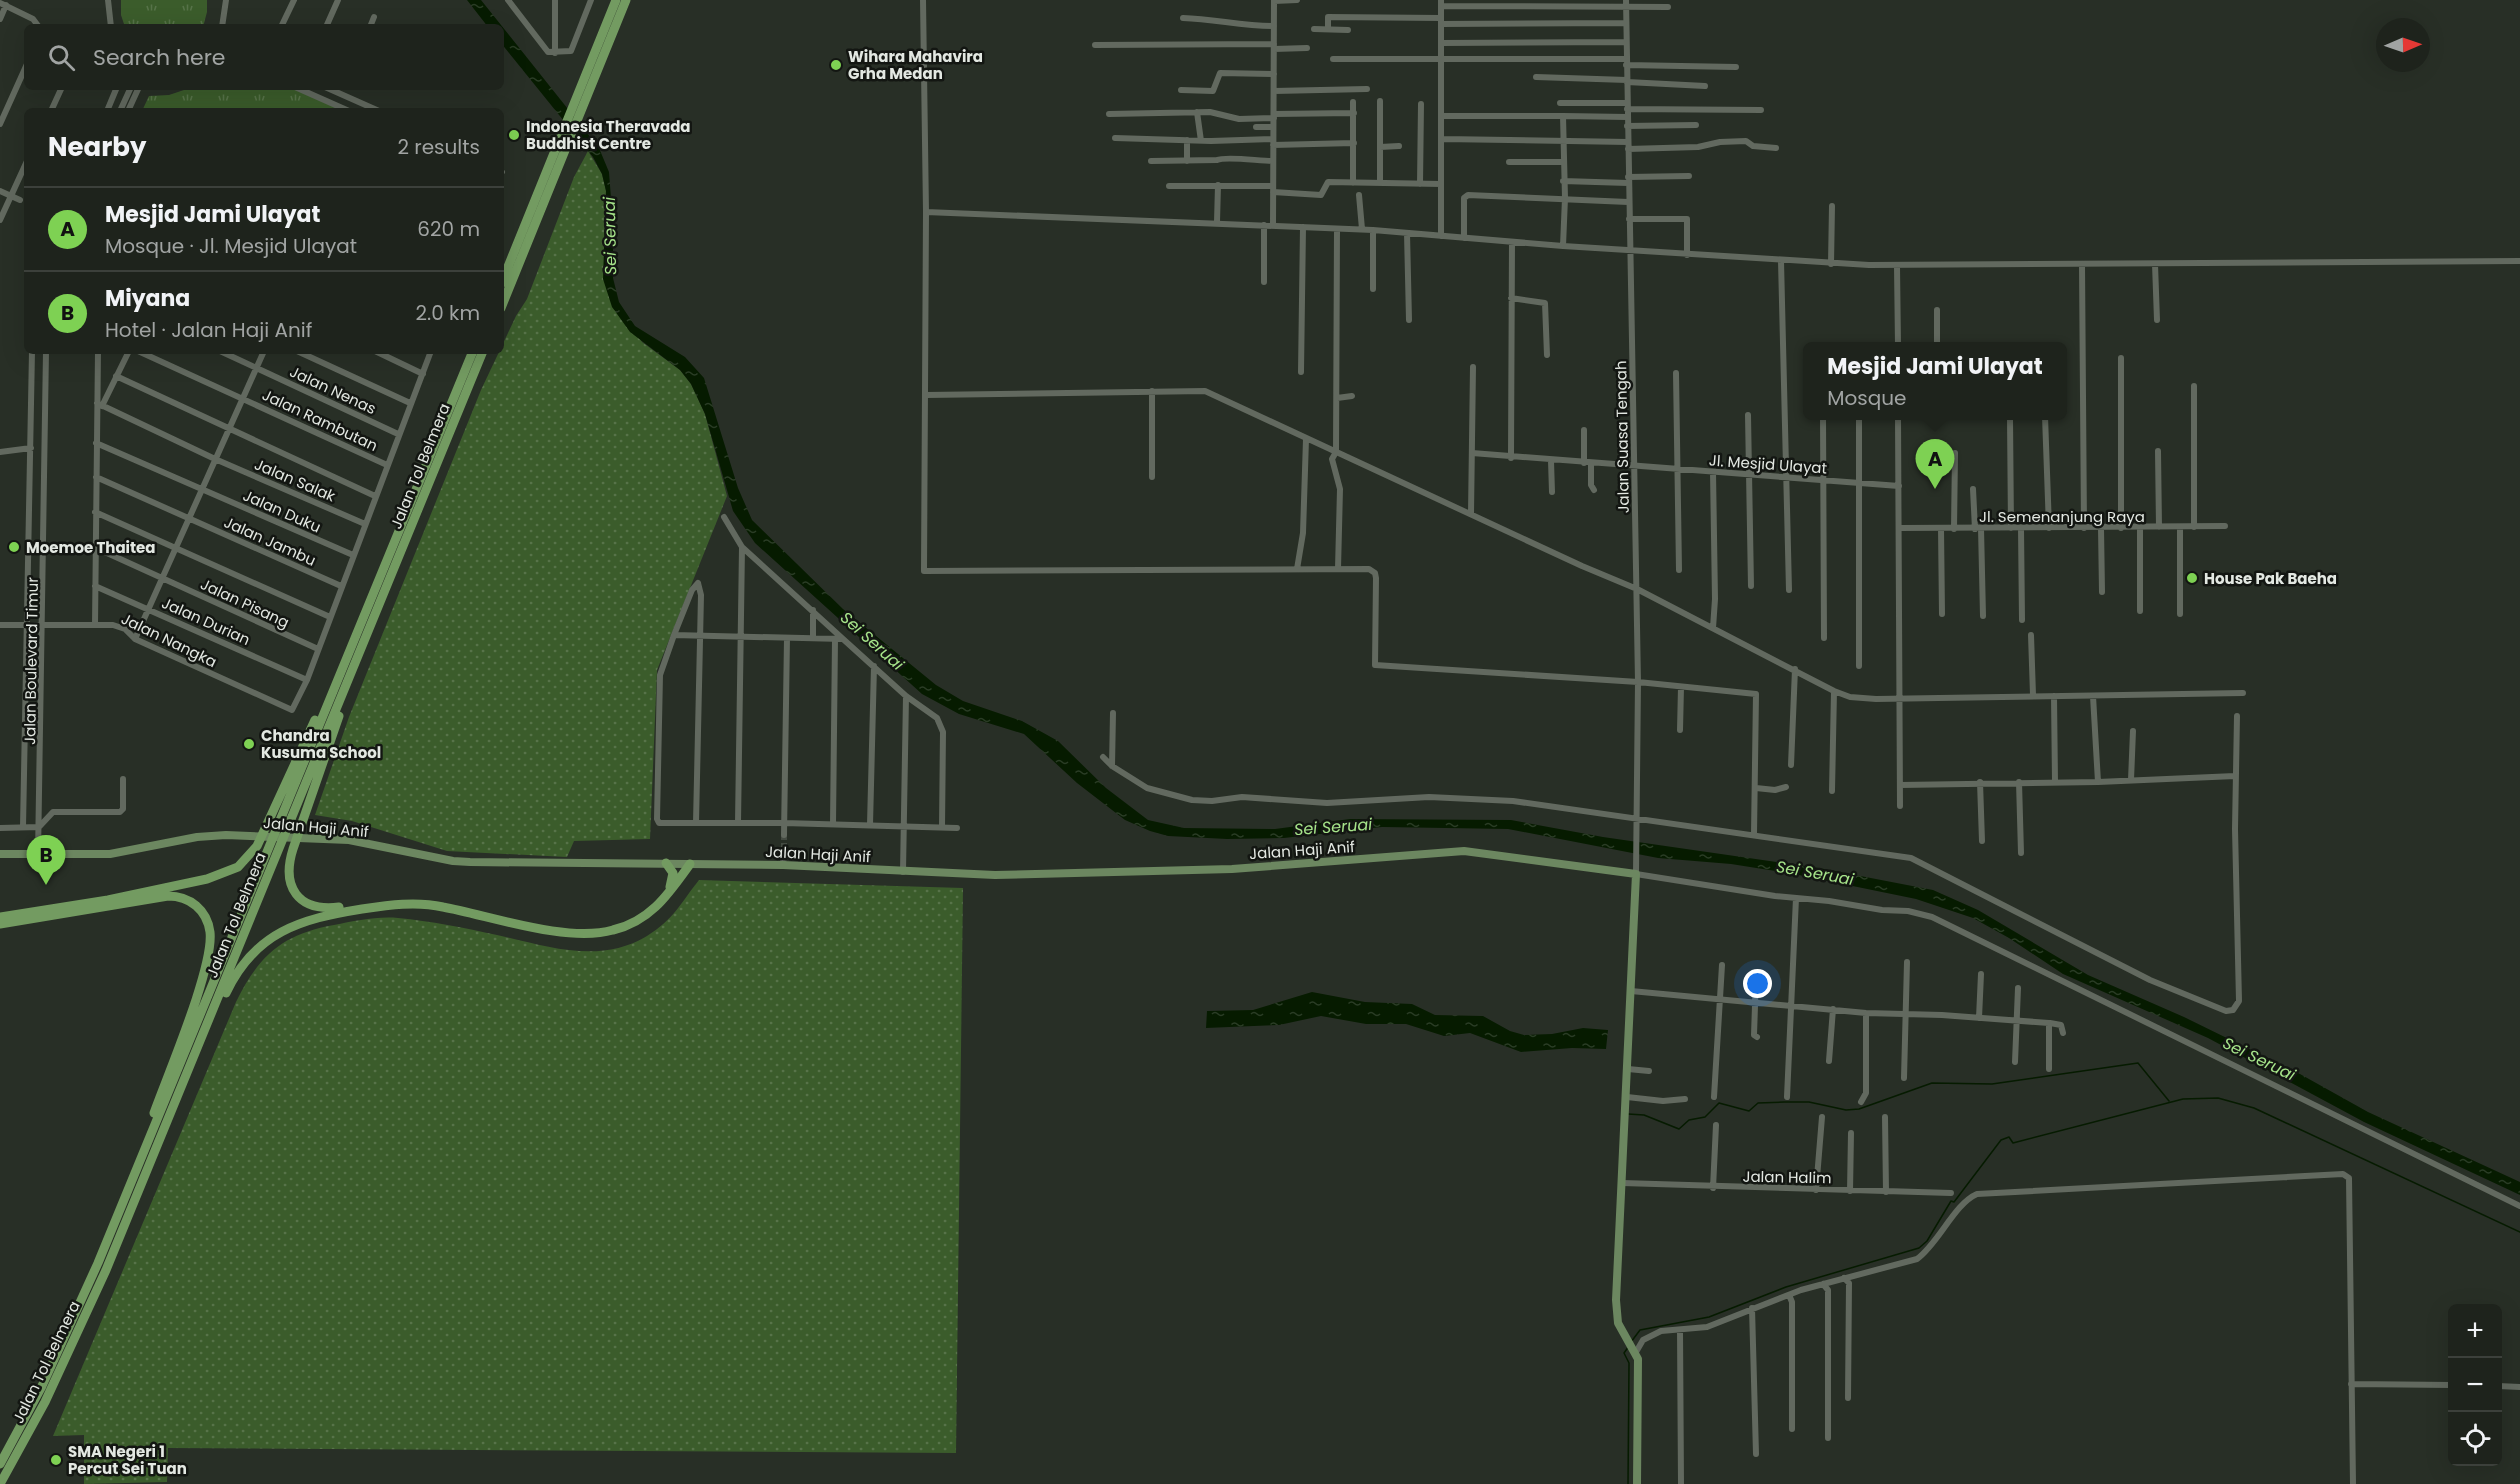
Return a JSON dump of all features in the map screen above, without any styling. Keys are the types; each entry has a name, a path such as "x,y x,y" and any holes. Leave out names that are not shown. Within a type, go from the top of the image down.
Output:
{"highway":[{"path":"504,300 616,0"},
{"path":"577,108 626,0"},
{"path":"504,277 566,136"},
{"name":"Jalan Tol Belmera","path":"0,1464 60,1349 135,1175 472,354"},
{"name":"Jalan Tol Belmera","path":"0,1484 45,1402 85,1317 482,354"},
{"path":"0,917 108,900 207,879 232,870 246,860 261,839 318,715 361,610 372,594"},
{"path":"358,656 325,761 291,856 289,881 303,901 327,908 399,899 441,900 561,928 603,929 632,920 656,904 673,882 673,873 666,863"},
{"path":"153,1154 161,1145 230,985 253,953 281,931 314,917 381,906 416,904 440,906 560,932 604,933 632,923 653,910 668,896 690,864"},
{"path":"0,924 168,896 189,900 205,916 210,936 207,960 135,1175"}],"main road":[{"name":"Jalan Haji Anif","path":"0,854 110,854 212,835 349,840 453,861 783,865 995,875 1193,871 1464,851 1636,874"},
{"path":"1636,874 1616,1312 1627,1340 1635,1350 1637,1484"}],"street":[{"path":"222,24 226,0"},
{"path":"282,24 294,0"},
{"path":"327,24 338,0"},
{"path":"508,0 548,52 555,53 571,51 591,0"},
{"path":"515,0 516,10"},
{"path":"555,0 555,53"},
{"path":"923,0 926,212 924,571 1369,569 1376,575 1375,665 1638,682 1756,694 1754,834"},
{"path":"1273,225 1274,0 1296,0"},
{"path":"105,2 110,24"},
{"path":"1441,236 1443,139 1441,3 1626,4 1668,7"},
{"path":"0,19 3,4 33,19 37,24"},
{"name":"Jalan Suasa Tengah","path":"1626,4 1637,589 1636,874"},
{"path":"371,24 374,17"},
{"path":"1328,29 1328,17 1626,23"},
{"path":"1183,18 1218,19 1237,26 1274,26"},
{"path":"1314,29 1348,30"},
{"path":"1441,43 1626,42"},
{"path":"1095,45 1307,48"},
{"path":"1333,59 1626,62 1736,67"},
{"path":"0,124 24,71"},
{"path":"1181,90 1213,91 1220,73 1274,74"},
{"path":"1536,77 1705,86"},
{"path":"1274,91 1367,89"},
{"path":"52,108 61,90"},
{"path":"108,108 116,90"},
{"path":"121,108 130,90"},
{"path":"129,108 138,90"},
{"path":"302,90 342,108"},
{"path":"331,90 370,108"},
{"path":"1380,101 1380,183"},
{"path":"1353,102 1353,183"},
{"path":"1420,184 1421,104"},
{"path":"1560,104 1761,110"},
{"path":"1197,112 1201,141"},
{"path":"1108,114 1210,112 1239,119 1354,113"},
{"path":"1442,116 1627,117"},
{"path":"1563,116 1565,198 1563,246"},
{"path":"1628,126 1696,125"},
{"path":"1256,127 1274,127"},
{"path":"1115,138 1354,143"},
{"path":"1443,139 1698,147 1720,142 1746,141 1753,146 1776,148"},
{"path":"1187,140 1187,161"},
{"path":"1380,147 1400,146"},
{"path":"1151,161 1217,160 1227,157 1243,162 1273,161"},
{"path":"1509,162 1563,162"},
{"path":"0,220 24,167"},
{"path":"1563,181 1689,177"},
{"path":"1169,186 1218,185 1321,195 1328,182 1441,184"},
{"path":"1217,222 1218,185"},
{"path":"0,191 20,200"},
{"path":"1359,195 1362,229"},
{"path":"1464,238 1465,196 1629,202"},
{"path":"1831,264 1832,206"},
{"path":"926,212 1362,229 1563,246 1687,252 1831,264 1897,266 2520,261"},
{"path":"1629,219 1687,219 1687,252"},
{"path":"1264,225 1264,282"},
{"path":"1301,372 1303,227"},
{"path":"1337,229 1336,452 1332,459 1340,489 1338,568"},
{"path":"1373,230 1373,289"},
{"path":"1407,233 1409,320"},
{"path":"1511,458 1512,242"},
{"path":"1782,261 1789,590"},
{"path":"2155,264 2157,320"},
{"path":"2082,265 2084,528"},
{"path":"1897,266 1898,342"},
{"path":"1511,298 1545,303 1548,355"},
{"path":"1937,310 1937,342"},
{"name":"Jalan Boulevard Timur","path":"23,827 25,624 32,354"},
{"name":"Jalan Boulevard Timur","path":"38,855 46,354"},
{"path":"95,625 96,443 100,405 98,354"},
{"path":"100,405 117,376 125,354"},
{"name":"Jalan Rambutan","path":"145,354 387,465"},
{"name":"Jalan Nenas","path":"227,354 398,434"},
{"path":"135,639 263,354"},
{"path":"304,354 410,403"},
{"path":"381,354 423,374"},
{"path":"307,680 429,354"},
{"path":"2121,358 2121,528"},
{"path":"1471,514 1473,367"},
{"path":"1676,373 1679,570"},
{"path":"117,376 375,496"},
{"path":"2194,386 2194,527"},
{"path":"1152,391 1152,477"},
{"path":"926,394 1205,391 1714,625 1834,691 1864,699 2243,693"},
{"path":"1337,398 1352,396"},
{"name":"Jalan Salak","path":"100,405 215,459 365,524"},
{"path":"1748,415 1751,586"},
{"path":"1823,420 1824,639"},
{"path":"1859,420 1859,666"},
{"path":"1898,420 1900,806"},
{"path":"2010,420 2011,528"},
{"path":"2045,420 2049,528"},
{"path":"1584,430 1587,464 1591,485 1594,489"},
{"path":"1297,569 1303,533 1306,439"},
{"name":"Jalan Duku","path":"96,443 353,555"},
{"path":"0,452 15,452 31,448"},
{"path":"15,452 31,457"},
{"path":"2158,452 2159,527"},
{"name":"Jl. Mesjid Ulayat","path":"1472,453 1587,464 1899,486"},
{"path":"1954,529 1955,453"},
{"path":"1551,461 1552,492"},
{"path":"1713,472 1714,625"},
{"name":"Jalan Jambu","path":"96,477 341,586"},
{"path":"1973,489 1978,528 1983,616"},
{"path":"95,512 330,617"},
{"path":"724,517 742,547 906,696 941,724 942,827"},
{"name":"Jl. Semenanjung Raya","path":"1900,528 2225,526"},
{"path":"2140,527 2140,611"},
{"path":"2180,527 2180,614"},
{"path":"1941,528 1942,614"},
{"path":"2021,528 2022,621"},
{"path":"2101,528 2102,592"},
{"path":"738,823 742,547"},
{"name":"Jalan Pisang","path":"96,548 318,650"},
{"path":"696,823 701,588 698,583 692,590 660,675 657,819 663,824 784,822 957,828"},
{"name":"Jalan Durian","path":"95,586 307,680"},
{"path":"813,610 813,639"},
{"name":"Jalan Nangka","path":"0,623 119,626 135,639 292,710 307,680"},
{"path":"675,635 843,639"},
{"path":"2031,635 2033,695"},
{"path":"784,835 787,638"},
{"path":"833,824 835,639"},
{"path":"870,825 874,666"},
{"path":"1791,765 1795,669"},
{"path":"1680,730 1681,687"},
{"path":"1832,791 1834,691"},
{"path":"903,872 906,696"},
{"path":"2054,696 2055,782"},
{"path":"2093,696 2098,782"},
{"path":"1112,766 1113,713"},
{"path":"1103,757 1112,766 1148,788 1192,800 1212,801 1242,797 1327,803 1429,797 1471,799 1544,805 1911,858 2150,980 2226,1011 2234,1010 2239,1001 2235,776 2237,716"},
{"path":"2131,780 2133,731"},
{"path":"1900,785 2098,782 2235,776"},
{"path":"0,828 39,827 53,812 120,812 123,809 123,779"},
{"path":"1980,782 1982,841"},
{"path":"2019,782 2021,853"},
{"path":"1756,789 1775,790 1786,787"},
{"path":"783,865 784,849"},
{"path":"1636,874 1932,916 2520,1206"},
{"path":"1787,1097 1793,1005 1796,898"},
{"path":"1904,1078 1907,962"},
{"path":"1714,1098 1722,965"},
{"path":"1979,1018 1981,974"},
{"path":"1756,976 1754,1035 1757,1037"},
{"path":"2015,1062 2018,988"},
{"path":"1631,991 1755,1000 1866,1013 2050,1023 2061,1025 2063,1033"},
{"path":"1829,1061 1833,1009"},
{"path":"1861,1102 1866,1093 1866,1013"},
{"path":"2049,1069 2050,1023"},
{"path":"1628,1070 1649,1071"},
{"path":"1627,1097 1685,1099"},
{"path":"1816,1190 1822,1117"},
{"path":"1885,1117 1886,1192"},
{"path":"1713,1188 1716,1125"},
{"path":"1850,1191 1851,1133"},
{"path":"1635,1350 1643,1340 1660,1331 1714,1324 1752,1308 1823,1284 1917,1259 1928,1251 1972,1196 1983,1192 2343,1174 2349,1178 2353,1484"},
{"name":"Jalan Halim","path":"1622,1183 1713,1188 1951,1193"},
{"path":"1844,1278 1849,1283 1848,1398"},
{"path":"1823,1284 1828,1290 1828,1438"},
{"path":"1789,1295 1792,1302 1792,1429"},
{"path":"1752,1308 1756,1454"},
{"path":"1680,1330 1681,1484"},
{"path":"2351,1384 2448,1385"},
{"path":"2502,1386 2520,1387"}],"green space":[{"path":"121,0 207,0 204,24 124,24 121,15"},
{"path":"184,90 299,90 338,108 143,108 149,96 169,95"},
{"path":"588,151 602,174 606,191 604,243 607,291 642,342 680,370 691,384 705,414 727,496 657,670 650,839 574,841 567,857 447,851 352,821 315,815 349,717 481,390 498,354 504,354 504,341 527,299 574,177"},
{"path":"699,880 963,888 956,1453 168,1448 167,1482 84,1484 84,1435 53,1436 236,1002 254,971 264,959 275,949 300,934 334,925 382,918 410,919 448,925 573,951 610,950 629,945 656,930 676,911"}],"water":[{"path":"467,0 481,0 500,24 486,24"},
{"name":"Sei Seruai","path":"504,29 599,148 609,172 613,224 613,278 619,302 635,326 685,357 704,378 738,488 752,520 843,609 936,685 963,701 1022,721 1058,741 1106,788 1148,820 1184,828 1275,829 1350,819 1511,820 1603,837 1819,868 1933,890 1978,910 2088,975 2184,1017 2300,1074 2368,1112 2520,1182 2520,1195 2364,1122 2208,1038 2063,974 2009,938 1973,918 1916,899 1794,874 1731,864 1658,858 1508,829 1382,827 1284,838 1227,839 1168,836 1125,820 1077,783 1024,734 959,714 922,694 755,543 733,511 705,414 691,384 680,370 630,332 612,307 603,279 606,191 602,174 593,157 504,47"},
{"path":"1312,992 1365,1002 1412,1004 1435,1015 1483,1016 1510,1031 1524,1035 1552,1034 1583,1028 1608,1030 1606,1049 1572,1048 1521,1052 1470,1033 1444,1036 1406,1024 1366,1024 1321,1016 1279,1025 1206,1028 1207,1011 1253,1010"}],"waterway":[{"path":"1628,1114 1644,1115 1679,1129 1689,1120 1705,1117 1719,1103 1749,1111 1758,1103 1784,1102 1809,1102 1846,1110 1859,1109 1932,1083 1992,1084 2138,1063 2169,1101"},
{"path":"1631,1342 1640,1330 1709,1317 1786,1287 1919,1248 1927,1241 1951,1201 1954,1202 2001,1140 2009,1137 2013,1143 2183,1099 2218,1098 2254,1108 2520,1232"},
{"path":"1628,1484 1629,1363 1624,1353 1629,1346"}],"tunnel":[{"path":"784,835 784,849"}],"place":[{"name":"Wihara Mahavira Grha Medan","path":"836,65"},
{"name":"Indonesia Theravada Buddhist Centre","path":"514,135"},
{"name":"Mesjid Jami Ulayat","path":"1935,489"},
{"name":"Moemoe Thaitea","path":"14,547"},
{"name":"House Pak Baeha","path":"2192,578"},
{"name":"Chandra Kusuma School","path":"249,744"},
{"name":"Miyana","path":"46,885"},
{"name":"SMA Negeri 1 Percut Sei Tuan","path":"56,1460"}]}
